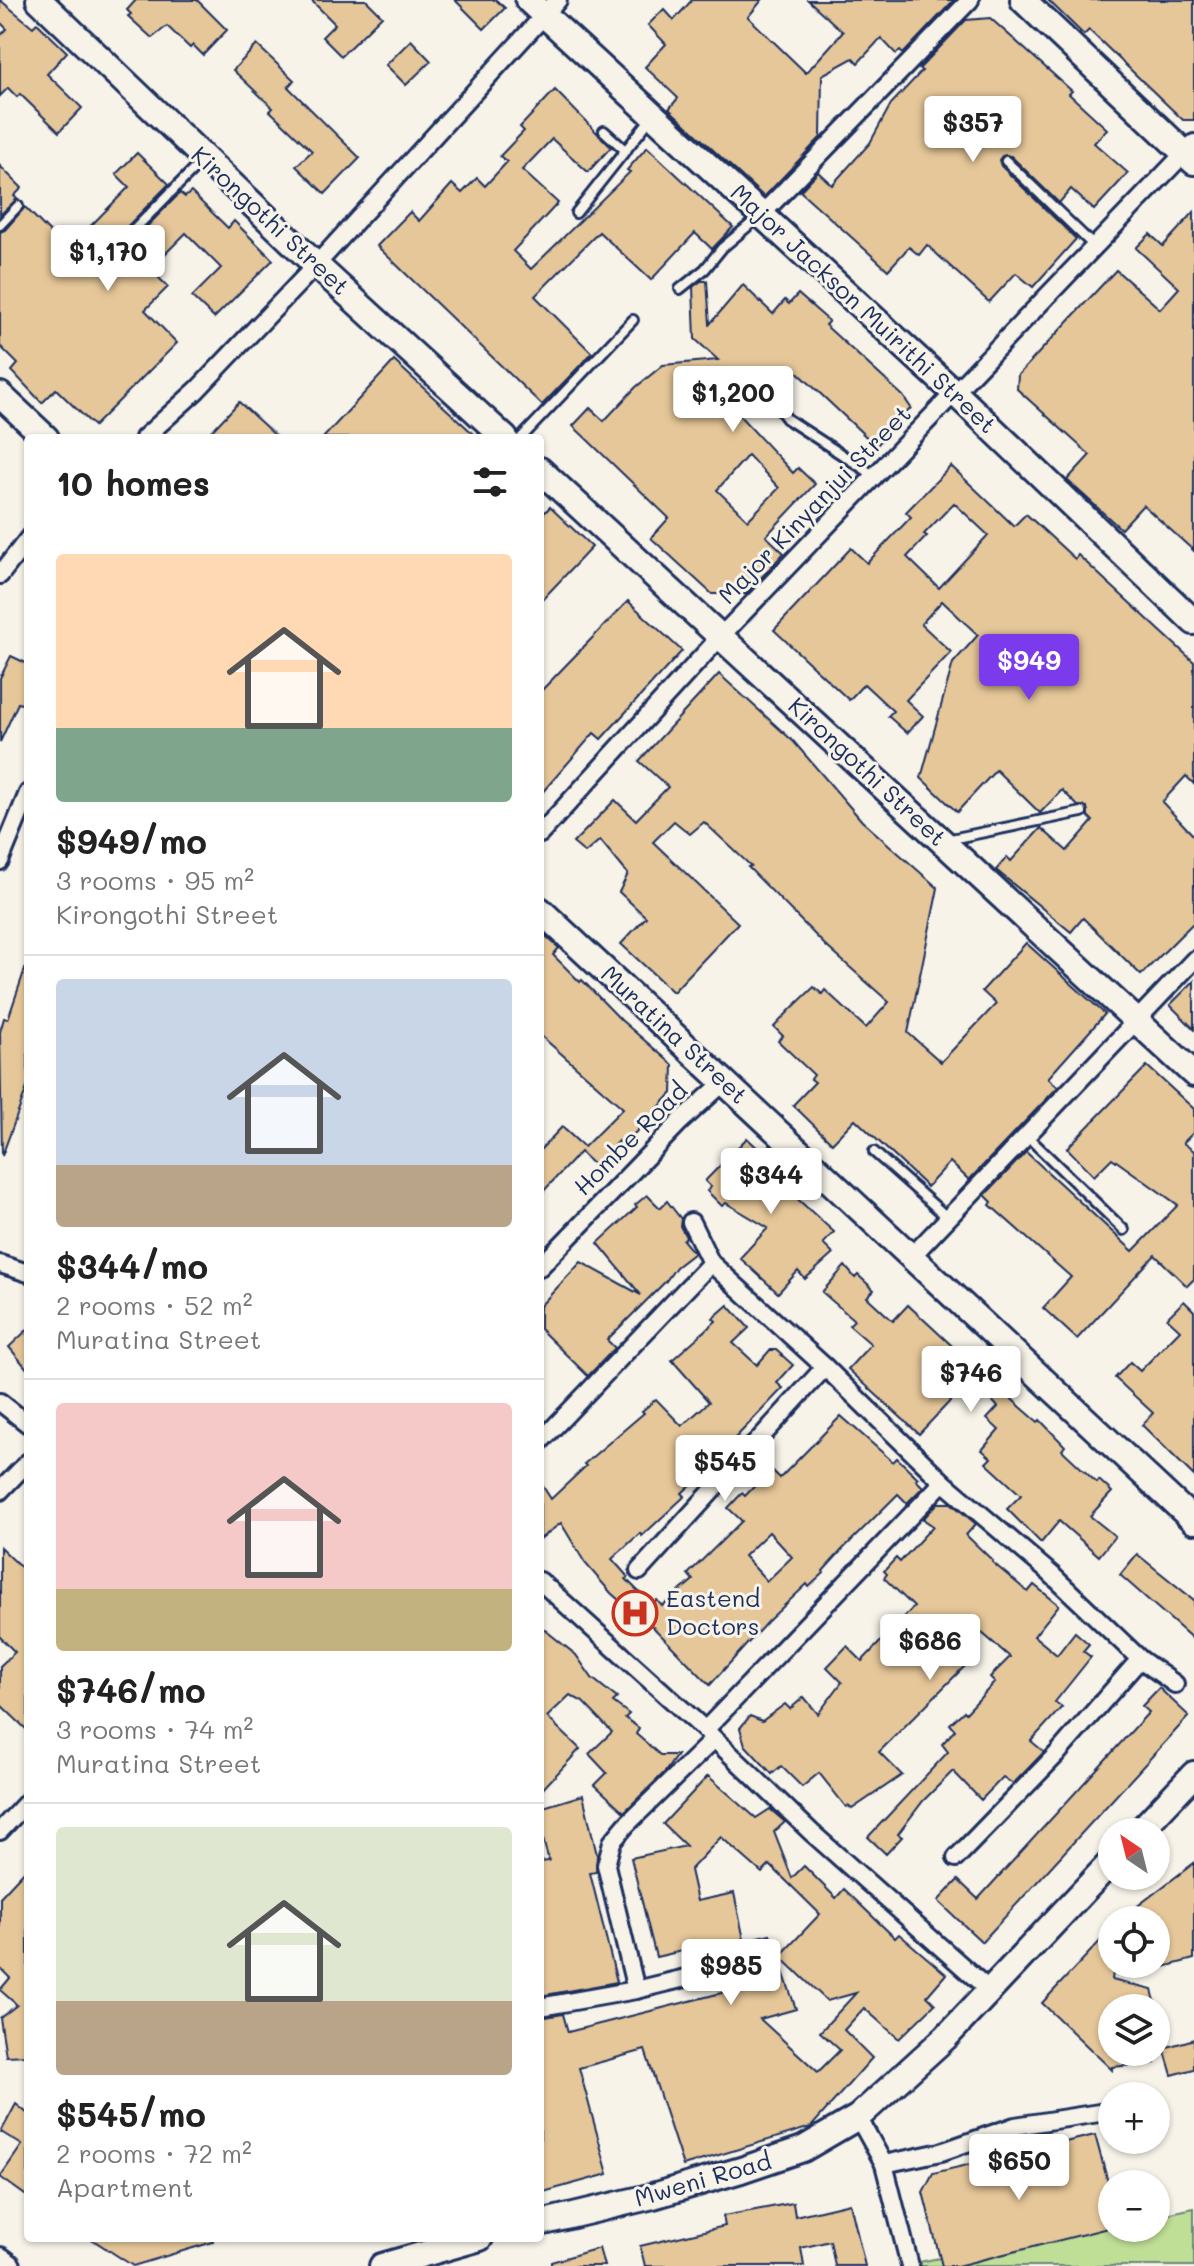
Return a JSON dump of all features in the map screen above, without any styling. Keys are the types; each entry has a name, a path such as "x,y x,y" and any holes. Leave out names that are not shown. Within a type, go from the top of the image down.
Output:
{"street":[{"name":"Kirongothi Street","path":"39,0 316,265 501,434"},
{"path":"761,215 970,0"},
{"path":"1023,0 1191,153"},
{"path":"148,434 197,390 316,265 543,5"},
{"name":"Major Jackson Muirithi Street","path":"543,5 653,116 956,394 1194,622"},
{"name":"Major Kinyanjui Street","path":"544,830 721,636 1095,248 1191,153"},
{"path":"0,395 42,434"},
{"name":"Kirongothi Street","path":"544,474 1194,1074"},
{"path":"0,575 24,544"},
{"path":"0,861 24,803"},
{"name":"Muratina Street","path":"544,914 1194,1521"},
{"path":"911,1257 1194,960"},
{"name":"Hombe Road","path":"544,1263 680,1122 725,1081"},
{"path":"691,1222 711,1263 825,1367 943,1482 1051,1574 1140,1659 1175,1684"},
{"path":"544,1438 711,1263"},
{"path":"0,1264 24,1272"},
{"path":"639,1571 825,1367"},
{"path":"0,1402 24,1421"},
{"path":"0,1491 24,1466"},
{"path":"636,1990 606,1865 612,1842 943,1482"},
{"path":"544,1585 811,1832 989,1990"},
{"path":"956,1858 1056,1755 1140,1659"},
{"path":"1152,1818 1194,1774"},
{"path":"0,1831 24,1805"},
{"name":"Mweni Road","path":"544,2222 653,2196 741,2170 803,2149 858,2117 946,2037 1098,1876"},
{"path":"544,2006 636,1990 743,1964"},
{"path":"884,2164 941,2152 1015,2126 1098,2113"},
{"path":"858,2117 884,2164 910,2266"},
{"path":"382,2266 466,2242"},
{"path":"0,2260 8,2266"}],"lane":[{"path":"576,213 653,116"},
{"path":"604,131 626,151"},
{"path":"107,257 204,159"},
{"path":"1006,161 1095,248"},
{"path":"0,225 18,206"},
{"path":"680,289 761,215"},
{"path":"525,434 633,320"},
{"path":"778,407 787,419 876,477"},
{"path":"941,841 1082,812"},
{"path":"1026,1135 1124,1230"},
{"path":"874,1152 948,1219"}],"green space":[{"path":"1194,2208 1194,2266 909,2264 1098,2227 1098,2242 1170,2242 1170,2213"}],"building":[{"path":"0,0 33,27 37,23 67,52 47,74 82,108 59,132 20,94 17,97 8,88 0,96 0,36 7,29 0,22"},
{"path":"136,0 197,0 227,30 203,55 193,45 190,48 167,26 152,38 128,16 131,14 127,10"},
{"path":"311,0 366,0 382,16 341,56 322,37 335,24"},
{"path":"455,0 496,0 505,8 484,29"},
{"path":"692,0 762,0 748,17 806,73 843,32 808,0 954,0 903,54 900,51 896,54 881,38 858,63 853,58 822,75 821,137 764,197 669,109 678,98 645,67 666,44 648,25 664,9 674,20"},
{"path":"1048,0 1194,0 1194,120 1183,120 1089,30 1084,35"},
{"path":"990,18 1072,91 1069,94 1107,129 1094,143 1128,173 1094,210 1071,189 1059,203 1011,156 1002,156 999,160 1001,166 1076,239 1033,287 1016,273 989,302 927,245 919,255 909,247 888,270 800,191 818,172 832,185 870,143 891,104 922,71 919,69 966,20"},
{"path":"411,40 431,61 406,85 386,65"},
{"path":"257,45 294,80 288,87 360,158 325,194 296,166 312,151 233,70"},
{"path":"555,90 611,147 588,172 552,139 522,170 558,203 513,251 531,269 630,172 627,170 647,147 733,227 712,249 695,233 651,280 599,232 535,296 592,353 542,405 377,246 410,212 419,221 452,184 462,193 477,178 485,186 507,162 500,156 524,131 520,127"},
{"path":"137,153 169,184 102,252 100,258 103,262 112,262 180,193 185,197 191,192 228,228 234,221 273,260 214,318 192,297 221,268 186,233 150,269 168,287 145,310 177,343 94,426 56,389 42,403 12,371 18,364 0,346 0,232 25,207 67,250 129,187 116,174"},
{"path":"0,166 22,188 14,196 17,199 0,215"},
{"path":"1194,212 1194,551 1143,505 1121,529 1067,480 1090,455 1017,389 1018,375 1116,270 1160,309 1179,288 1136,248 1150,234 1163,246"},
{"path":"707,281 710,324 743,285 773,314 785,300 789,304 798,294 829,321 825,325 903,396 911,408 876,446 791,366 772,388 764,382 737,413 793,473 798,468 815,484 766,536 784,553 746,594 712,594 651,538 669,518 573,426 590,408 604,421 636,387 663,365 718,360 695,339 693,287","holes":["748,455 779,488 748,520 717,490"]},
{"path":"394,361 474,434 327,434"},
{"path":"239,402 274,434 209,434"},
{"path":"951,466 1014,526 1026,514 1075,559 1078,555 1194,662 1194,784 1186,776 1162,802 1194,836 1194,922 1141,975 1083,918 1071,932 996,870 1007,857 1011,861 1041,828 1067,851 1093,821 1088,816 1087,807 1078,806 1062,790 1040,813 996,770 957,812 921,778 953,663 978,635 942,601 921,624 951,652 906,700 923,716 907,733 888,716 893,711 864,684 849,700 774,630 851,548 867,563 911,517 906,512","holes":["954,503 988,535 939,588 907,557"]},
{"path":"550,507 592,547 544,598 544,513"},
{"path":"628,601 682,651 601,739 594,733 544,790 544,688"},
{"path":"11,656 24,662 24,705 18,703 0,742 0,678"},
{"path":"719,674 794,742 862,821 938,888 908,1033 941,1062 996,1004 982,991 1026,943 1105,1014 1048,1078 1058,1087 969,1180 950,1162 927,1187 855,1119 832,1143 793,1105 815,1082 811,1079 814,1075 778,1041 783,1036 774,1027 814,987 822,994 825,990 866,1028 889,1002 826,946 748,867 751,866 704,822 690,834 674,821 653,842 738,923 673,992 621,944 646,917 619,892 628,874 600,840 585,853 573,843 615,800 636,820 668,787 639,761"},
{"path":"544,935 559,948 553,955 673,1065 672,1093 623,1146 618,1141 595,1166 580,1152 544,1191 544,1146 562,1127 584,1147 623,1108 544,1039"},
{"path":"24,972 24,1096 2,1156 0,1032 4,1018 8,1019"},
{"path":"1194,981 1194,1029 1170,1005"},
{"path":"1147,1066 1194,1109 1194,1132 1183,1143 1194,1151 1194,1279 1187,1286 1155,1255 1077,1339 1043,1308 1071,1277 990,1205 992,1202 985,1195 1026,1152 1133,1251 1178,1205 1112,1158 1094,1176 1067,1148"},
{"path":"747,1138 799,1187 792,1194 834,1232 823,1244 833,1254 805,1279 798,1271 778,1293 740,1258 768,1228 726,1203 722,1206 707,1191 711,1187 705,1181"},
{"path":"647,1195 660,1208 667,1201 681,1219 680,1226 686,1237 683,1240 694,1253 676,1267 607,1340 615,1348 588,1376 544,1333 544,1302 581,1262 641,1295 598,1243 637,1207 635,1205"},
{"path":"845,1266 855,1278 858,1275 874,1290 867,1297 893,1321 908,1305 977,1369 1038,1422 1040,1420 1065,1446 1062,1450 1097,1483 1099,1480 1112,1492 1090,1516 1115,1536 1099,1556 1059,1521 1041,1543 1007,1509 1021,1495 986,1463 991,1458 982,1450 999,1430 987,1419 998,1407 972,1378 919,1434 848,1369 871,1344 849,1325 854,1320 822,1292"},
{"path":"1184,1301 1194,1311 1194,1476 1142,1425 1153,1413 1115,1378 1130,1362 1140,1371 1180,1330 1167,1318"},
{"path":"728,1305 749,1328 733,1343 757,1365 770,1350 776,1350 793,1365 777,1383 783,1388 718,1456 716,1459 721,1464 710,1477 705,1472 682,1493 685,1496 612,1559 628,1577 626,1579 652,1605 657,1600 662,1606 693,1580 688,1574 742,1521 728,1508 742,1493 745,1496 771,1469 780,1478 841,1416 893,1462 897,1458 923,1487 907,1503 898,1494 842,1550 824,1573 809,1587 807,1584 767,1622 710,1685 640,1614 637,1616 611,1593 585,1563 561,1523 544,1536 544,1488 551,1499 586,1466 584,1464 656,1399 682,1426 709,1402 672,1360 716,1321 713,1318","holes":["769,1532 792,1557 767,1581 744,1556"]},
{"path":"24,1333 24,1365 9,1347"},
{"path":"938,1503 951,1503 976,1524 966,1535 992,1562 1028,1592 1034,1585 1059,1605 1034,1636 1057,1655 1075,1632 1089,1644 1083,1651 1091,1657 1055,1702 1062,1707 1031,1741 1044,1752 1013,1784 1003,1777 981,1800 953,1771 923,1801 898,1834 902,1837 886,1854 868,1837 948,1752 942,1744 955,1730 950,1724 964,1711 966,1713 995,1682 990,1677 1010,1657 982,1633 964,1655 970,1661 879,1752 902,1775 852,1809 846,1807 819,1773 802,1787 781,1766 772,1774 745,1745 740,1728 750,1716 762,1721 785,1704 790,1709 804,1697 818,1714 842,1682 827,1667 847,1646 862,1661 914,1607 884,1578 887,1574 884,1571 896,1558 900,1562 933,1526 923,1519"},
{"path":"0,1547 24,1570 24,1727 0,1704 0,1666 15,1652 0,1637"},
{"path":"1137,1554 1194,1600 1194,1640 1120,1575"},
{"path":"544,1629 576,1655 592,1678 617,1698 613,1702 629,1714 625,1718 639,1728 636,1734 660,1755 677,1755 665,1772 624,1812 595,1785 607,1773 589,1754 612,1732 583,1702 570,1695 547,1717 580,1749 544,1788"},
{"path":"1159,1688 1189,1716 982,1942 938,1901 958,1880 978,1899 1149,1712 1142,1706"},
{"path":"708,1776 756,1818 770,1809 785,1822 774,1832 792,1878 804,1866 836,1898 844,1889 895,1938 899,1934 946,1974 927,1996 935,2004 899,2039 864,2008 844,2030 872,2058 811,2127 683,2166 645,2050 579,2068 608,2174 544,2192 544,2017 563,2014 568,2032 741,1988 740,1984 769,1976 758,1937 770,1934 796,2009 760,2019 818,2072 840,2050 820,2032 856,1993 827,2001 780,1956 820,1914 770,1865 762,1873 721,1837 690,1870 697,1901 734,1893 746,1949 724,1954 721,1942 656,1957 631,1858 686,1846 663,1824"},
{"path":"583,1795 597,1855 596,1872 590,1873 617,1982 544,1995 544,1862 549,1861 544,1843 544,1807"},
{"path":"1194,1863 1194,1959 1170,1965 1170,1906 1138,1906 1159,1890 1170,1890 1170,1881"},
{"path":"24,1871 24,2055 6,2056 0,2018 17,2005 0,1990 10,1978 0,1968 0,1897"},
{"path":"1098,1943 1098,1978 1112,1978 1152,1990 1153,1994 1098,1994 1098,2057 1042,2003"},
{"path":"1194,2039 1194,2069 1172,2075 1170,2046"},
{"path":"16,2104 24,2111 24,2194 0,2177 22,2145 1,2132"},
{"path":"1095,2135 1105,2170 1098,2170 1098,2231 957,2266 942,2266 923,2192 933,2173"},
{"path":"793,2203 795,2216 850,2203 865,2266 835,2266 830,2241 801,2248 804,2266 645,2266 640,2246 725,2226 723,2216"},
{"path":"96,2242 213,2242 133,2266"},
{"path":"599,2248 604,2266 551,2266 551,2262"}],"place":[{"name":"Eastend Doctors","path":"635,1613"}]}
